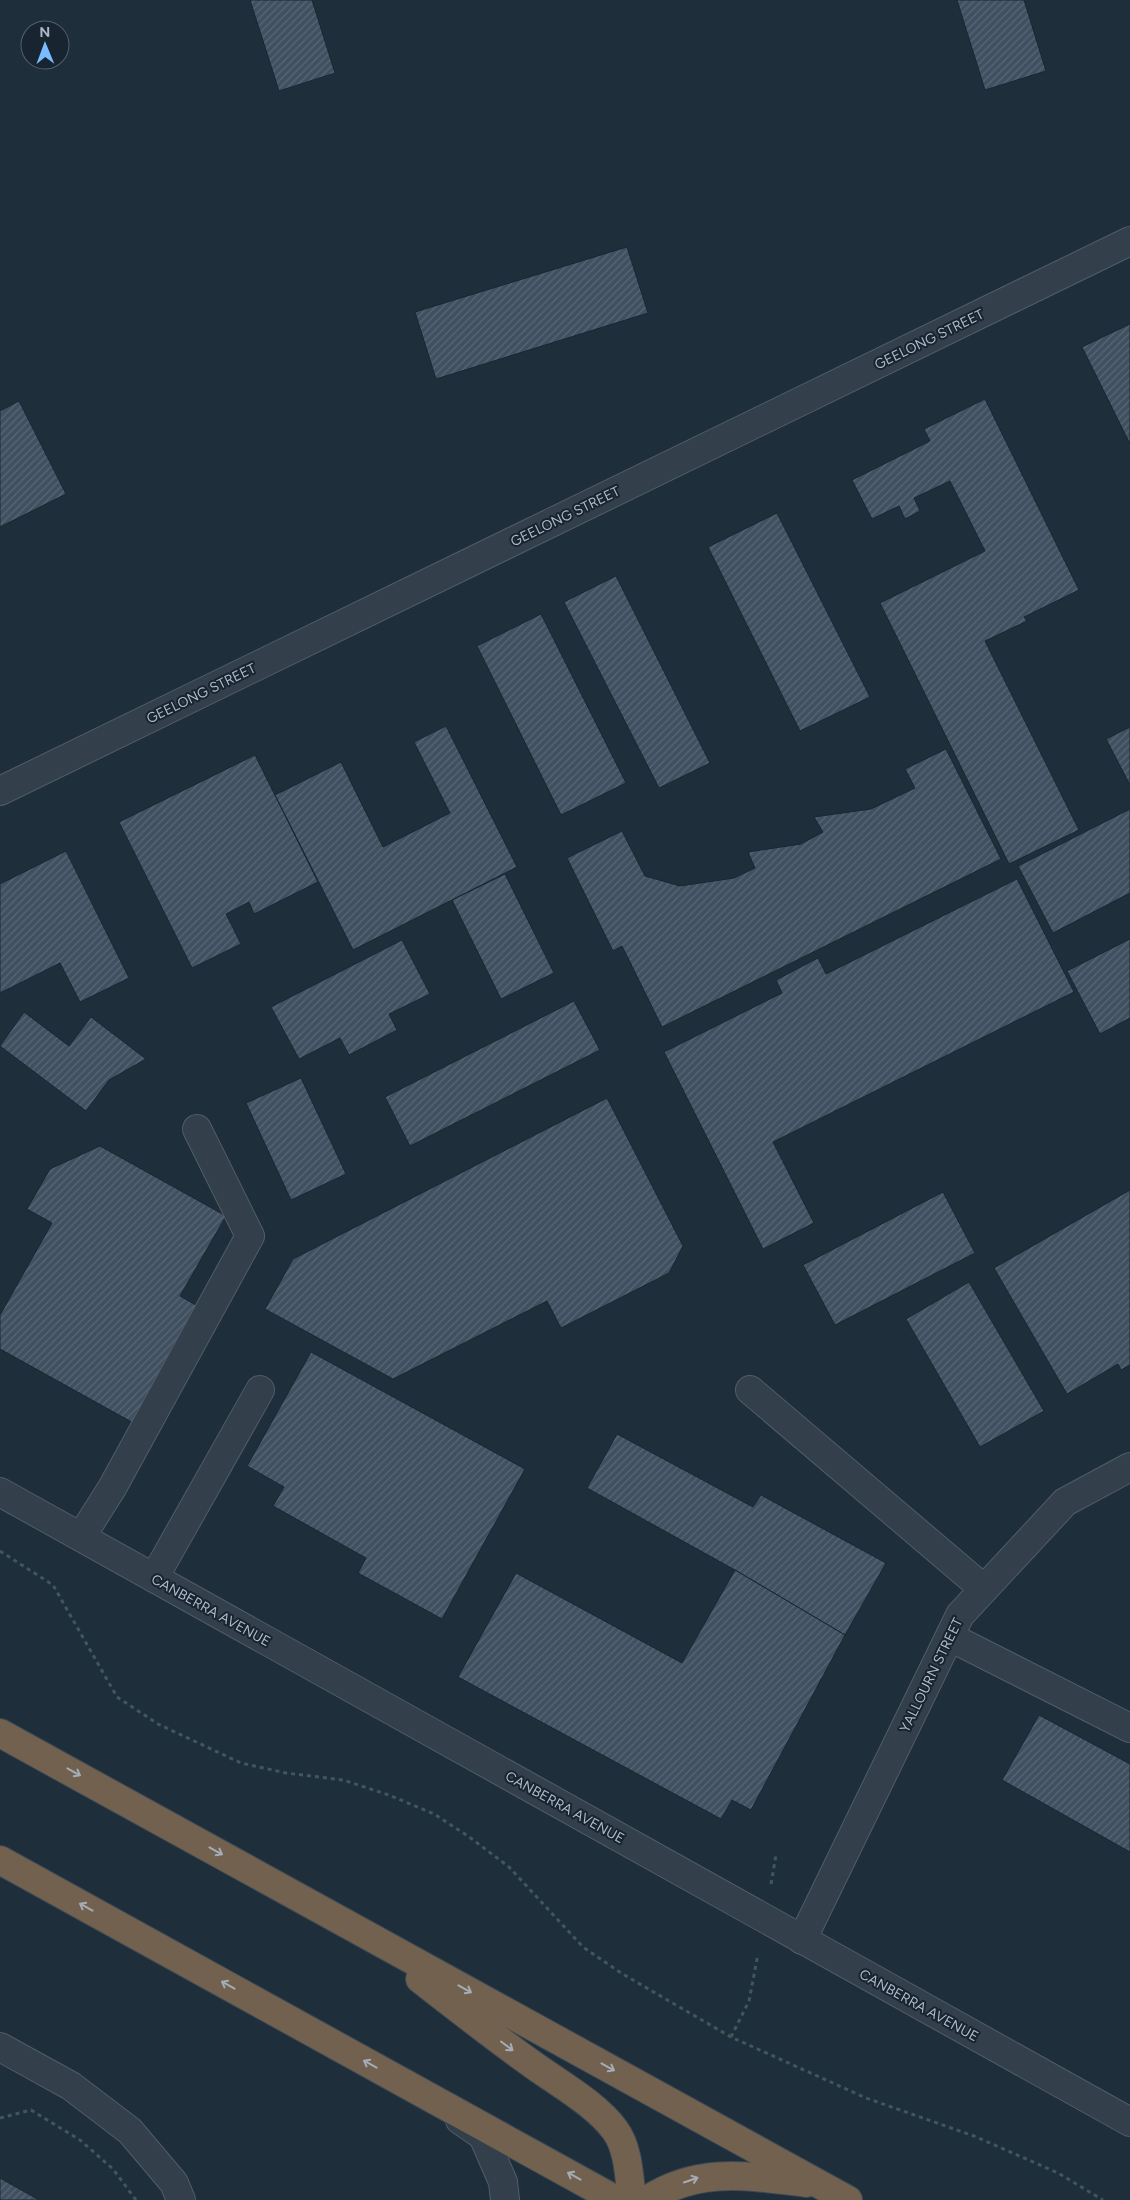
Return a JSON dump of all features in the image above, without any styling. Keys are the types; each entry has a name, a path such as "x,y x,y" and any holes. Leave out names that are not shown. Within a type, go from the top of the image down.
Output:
{"highway":[{"path":"0,1732 848,2200"},
{"path":"0,1860 616,2200"},
{"path":"343,1921 533,2065 583,2099 609,2124 615,2131 624,2151 629,2172 632,2200"},
{"path":"647,2200 661,2191 698,2178 745,2176 819,2184"}],"street":[{"name":"GEELONG STREET","path":"0,791 1130,241"},
{"path":"80,1537 112,1488 250,1236 197,1129"},
{"path":"154,1578 260,1390"},
{"path":"750,1390 984,1588"},
{"name":"YALLOURN STREET","path":"802,1940 960,1615 1065,1502 1130,1467"},
{"name":"CANBERRA AVENUE","path":"0,1492 1130,2122"},
{"path":"950,1637 1130,1728"},
{"path":"0,2048 71,2086 130,2131 174,2183 181,2200"},
{"path":"408,2085 483,2136 502,2182 505,2200"}],"path":[{"path":"0,1551 54,1586 117,1697 158,1724 241,1763 286,1773 343,1780 389,1795 434,1814 468,1836 509,1867 583,1947 620,1973 731,2037 866,2098 974,2136 1058,2173 1103,2200"},
{"path":"0,2118 30,2110 80,2140 113,2168 136,2200"}],"building":[{"path":"250,0 312,0 335,73 279,91"},
{"path":"957,0 1024,0 1046,71 985,90"},
{"path":"627,247 648,313 436,379 415,312"},
{"path":"1130,324 1130,444 1082,347"},
{"path":"985,399 1079,590 1024,617 1027,621 985,641 1079,830 1009,864 880,603 985,551 950,481 914,498 920,511 905,519 899,506 872,519 852,480 930,441 924,429"},
{"path":"19,401 66,494 0,527 0,411"},
{"path":"777,513 870,697 800,731 708,547"},
{"path":"616,576 710,763 659,788 564,602"},
{"path":"541,614 626,783 561,815 477,646"},
{"path":"446,726 517,867 353,950 275,795 341,762 383,847 450,813 414,742"},
{"path":"1130,727 1130,785 1106,739"},
{"path":"946,749 1001,859 662,1027 622,946 613,951 567,858 622,831 645,876 680,886 734,878 755,868 748,852 801,844 823,832 814,817 871,809 915,788 905,769"},
{"path":"255,755 318,882 254,914 249,902 226,914 241,944 192,968 119,822"},
{"path":"1130,809 1130,893 1053,933 1018,866"},
{"path":"66,851 129,978 80,1002 60,963 0,993 0,884"},
{"path":"505,874 554,973 501,999 452,900"},
{"path":"1017,879 1074,992 773,1142 814,1223 763,1249 664,1052 782,993 776,980 818,958 826,974"},
{"path":"1130,939 1130,1018 1100,1034 1067,971"},
{"path":"402,940 430,994 389,1014 397,1030 349,1055 340,1038 299,1059 271,1007"},
{"path":"574,1001 600,1050 410,1146 385,1097"},
{"path":"24,1012 69,1046 91,1017 146,1059 109,1080 86,1111 0,1046"},
{"path":"301,1078 346,1174 291,1200 246,1103"},
{"path":"607,1098 683,1246 669,1273 561,1328 547,1301 393,1379 265,1309 293,1259"},
{"path":"100,1146 226,1216 180,1296 201,1308 137,1425 0,1349 0,1315 52,1223 27,1209 50,1169"},
{"path":"1130,1190 1130,1365 1121,1370 1118,1364 1067,1394 994,1268"},
{"path":"943,1192 975,1253 835,1325 803,1265"},
{"path":"969,1282 1044,1411 980,1447 906,1319"},
{"path":"311,1352 525,1469 442,1619 358,1573 366,1558 273,1506 284,1487 247,1466"},
{"path":"617,1434 753,1507 761,1495 886,1563 845,1635 735,1570 587,1488"},
{"path":"735,1570 845,1635 751,1810 732,1800 721,1819 458,1677 516,1573 682,1663"},
{"path":"1039,1715 1130,1764 1130,1852 1002,1780"},
{"path":"0,2178 39,2200 0,2200"}]}
